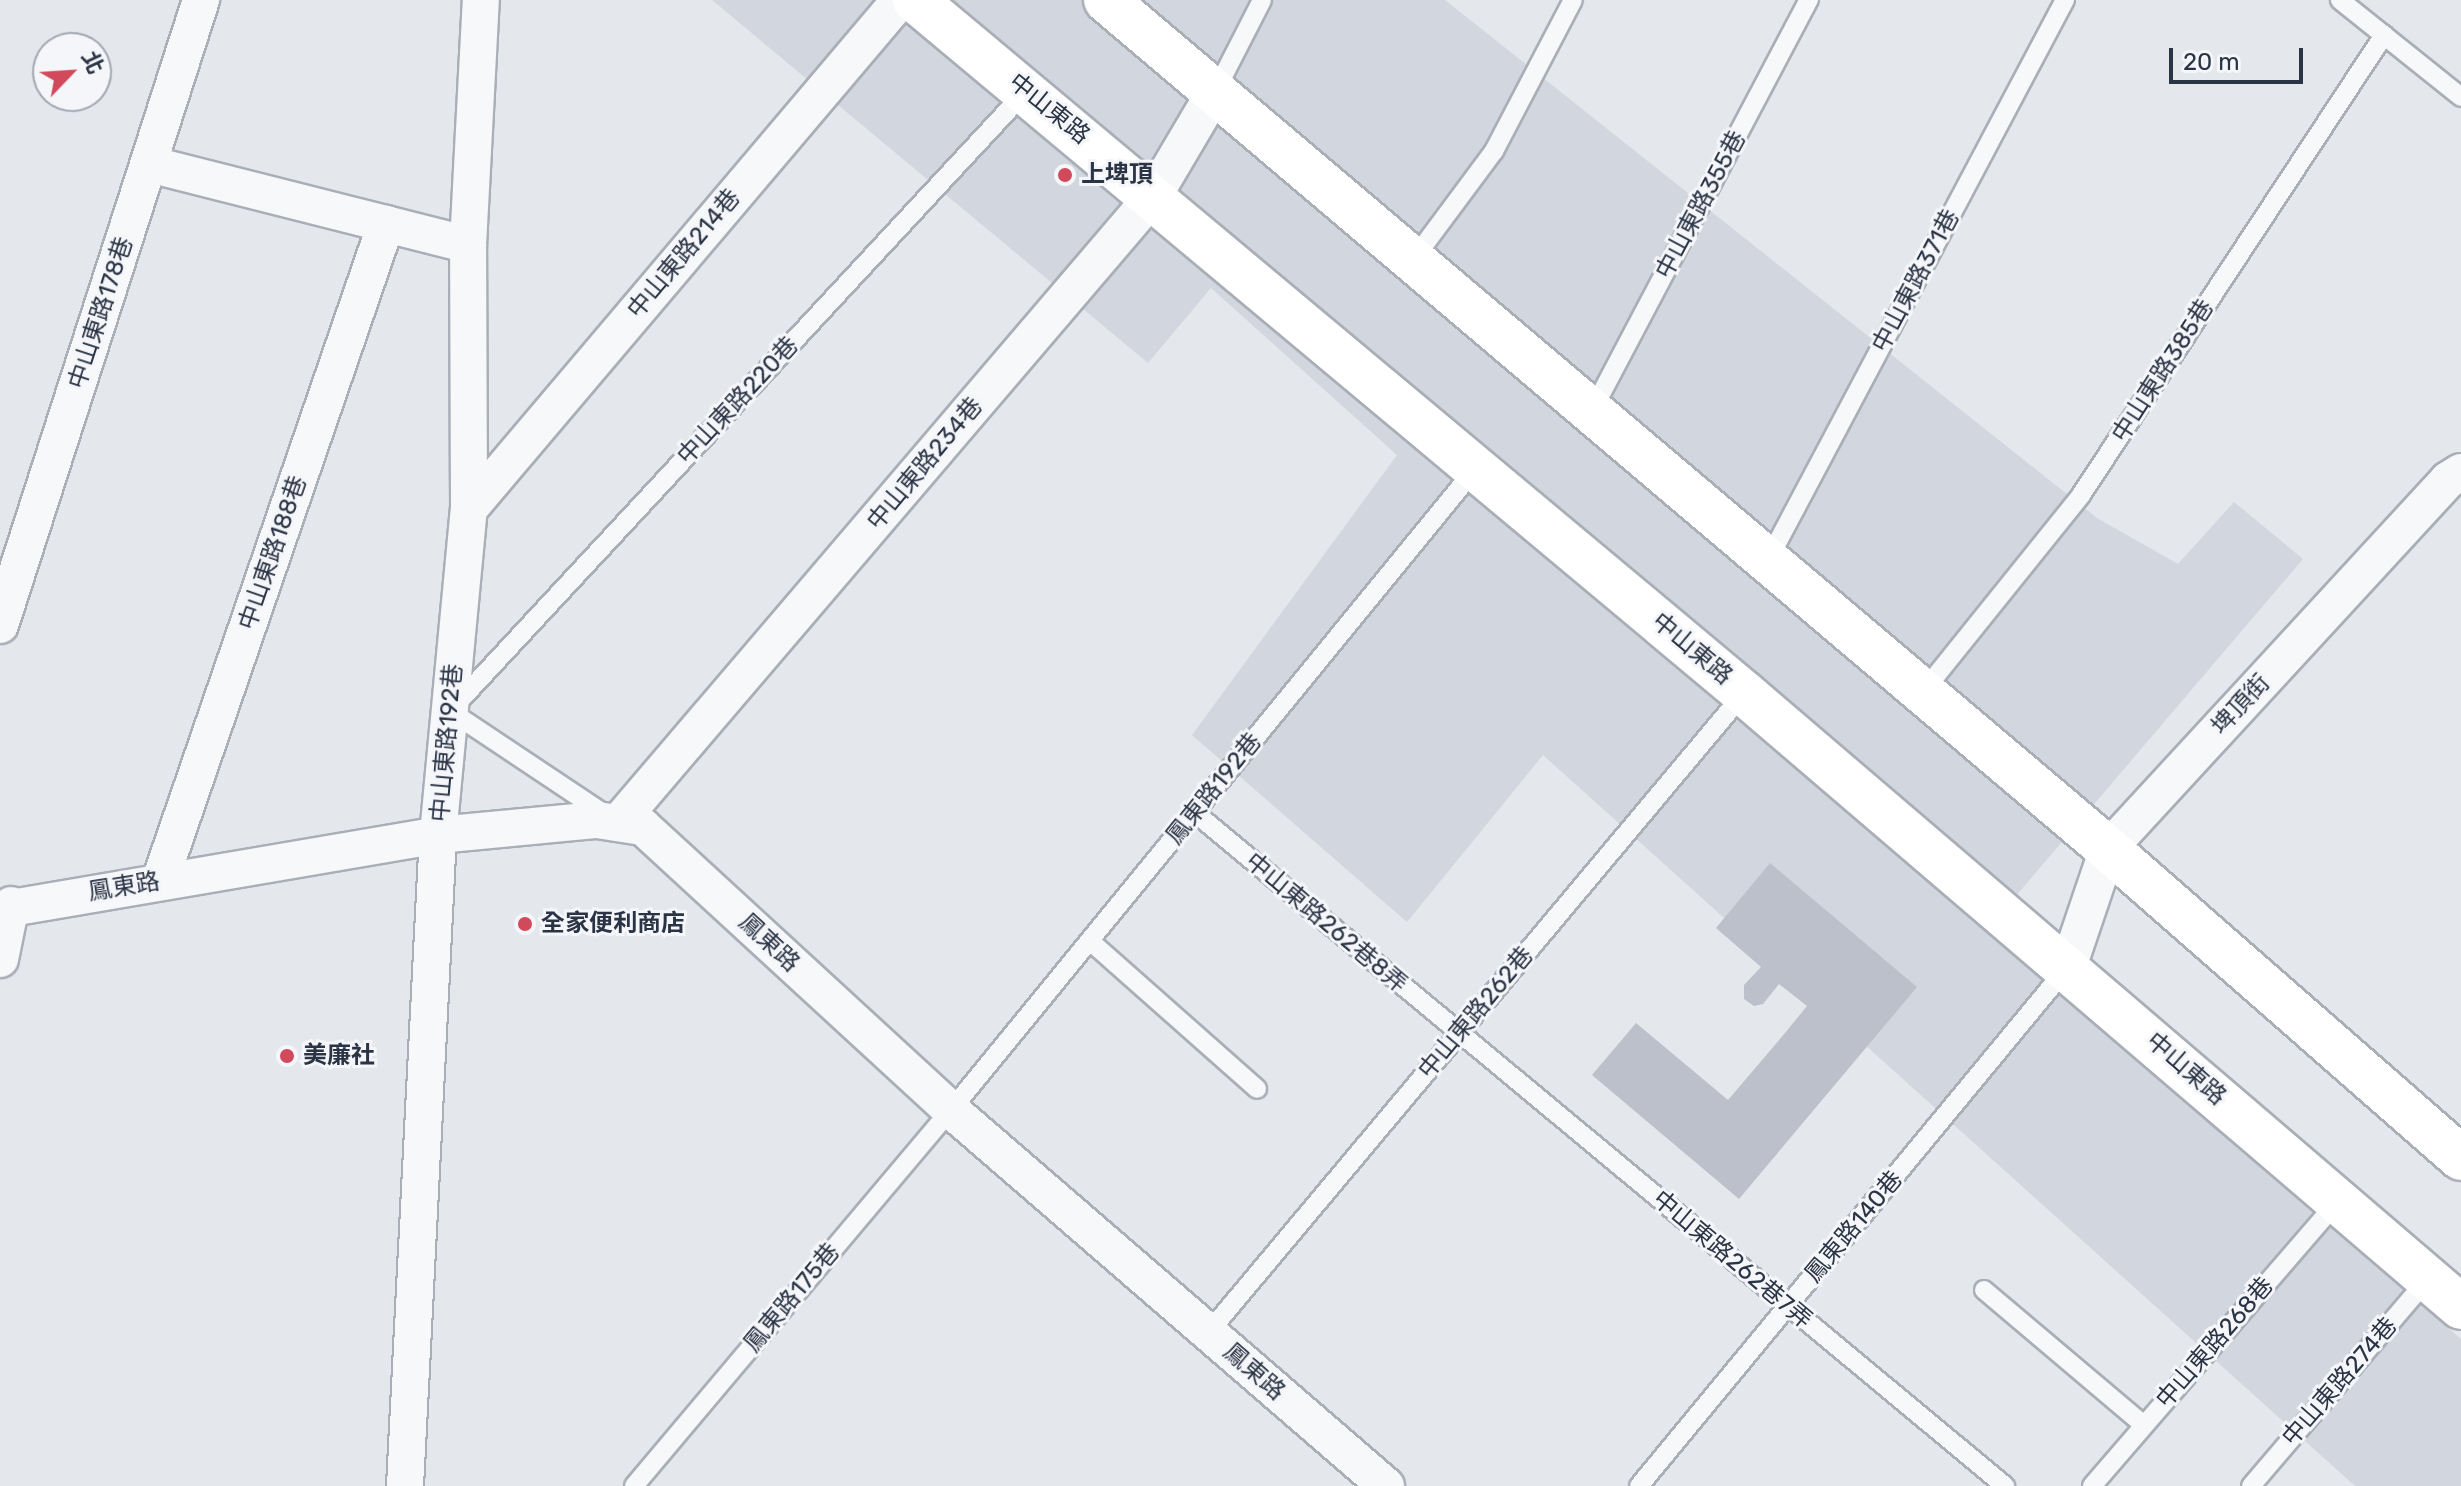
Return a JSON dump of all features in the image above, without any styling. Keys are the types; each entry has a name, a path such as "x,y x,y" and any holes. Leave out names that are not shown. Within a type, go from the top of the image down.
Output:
{"main road":[{"name":"中山東路","path":"915,0 1154,195 1744,693 2068,967 2461,1307"},
{"path":"1106,0 1593,409 1767,562 2108,849 2461,1158"}],"street":[{"name":"中山東路178巷","path":"0,625 201,0"},
{"name":"中山東路192巷","path":"405,1486 438,835 469,509 468,245 481,0"},
{"name":"中山東路214巷","path":"469,509 900,0"},
{"name":"中山東路234巷","path":"618,823 1154,195 1215,92"},
{"path":"149,164 468,245"},
{"name":"中山東路188巷","path":"160,881 386,224"},
{"name":"埤頂街","path":"2068,967 2108,849 2448,480 2461,472"},
{"name":"鳳東路","path":"5,908 438,835 597,820 643,827 951,1110 1386,1486"},
{"path":"0,959 5,908"}],"lane":[{"path":"1215,92 1262,0"},
{"path":"1413,260 1494,151 1573,0"},
{"name":"中山東路355巷","path":"1593,409 1809,0"},
{"name":"中山東路371巷","path":"1767,562 2065,0"},
{"path":"2340,0 2461,97"},
{"name":"中山東路385巷","path":"1922,693 2081,495 2384,35"},
{"name":"中山東路220巷","path":"450,711 1026,91"},
{"name":"鳳東路192巷","path":"951,1110 1476,468"},
{"name":"中山東路262巷","path":"1208,1333 1744,693"},
{"path":"450,711 618,823"},
{"name":"中山東路262巷8弄","path":"1194,812 1458,1033"},
{"path":"1090,941 1257,1089"},
{"name":"鳳東路140巷","path":"1639,1486 2068,967"},
{"name":"中山東路262巷7弄","path":"1458,1033 2005,1486"},
{"name":"鳳東路175巷","path":"634,1486 951,1110"},
{"name":"中山東路268巷","path":"2092,1486 2338,1201"},
{"name":"中山東路274巷","path":"2251,1486 2428,1279"},
{"path":"1984,1290 2144,1425"}],"shaded area":[{"path":"712,0 1445,0 2097,518 2178,564 2234,502 2303,559 1986,931 2461,1339 2461,1486 2355,1486 1543,755 1407,922 1192,735 1397,455 1211,288 1148,363"}],"building":[{"path":"1770,863 1917,987 1739,1199 1592,1075 1636,1023 1728,1100 1785,1033 1807,1006 1779,984 1763,1004 1754,1006 1744,999 1744,985 1761,967 1716,928"}],"place":[{"name":"上埤頂","path":"1065,175"},
{"name":"全家便利商店","path":"525,924"},
{"name":"美廉社","path":"287,1056"}]}
